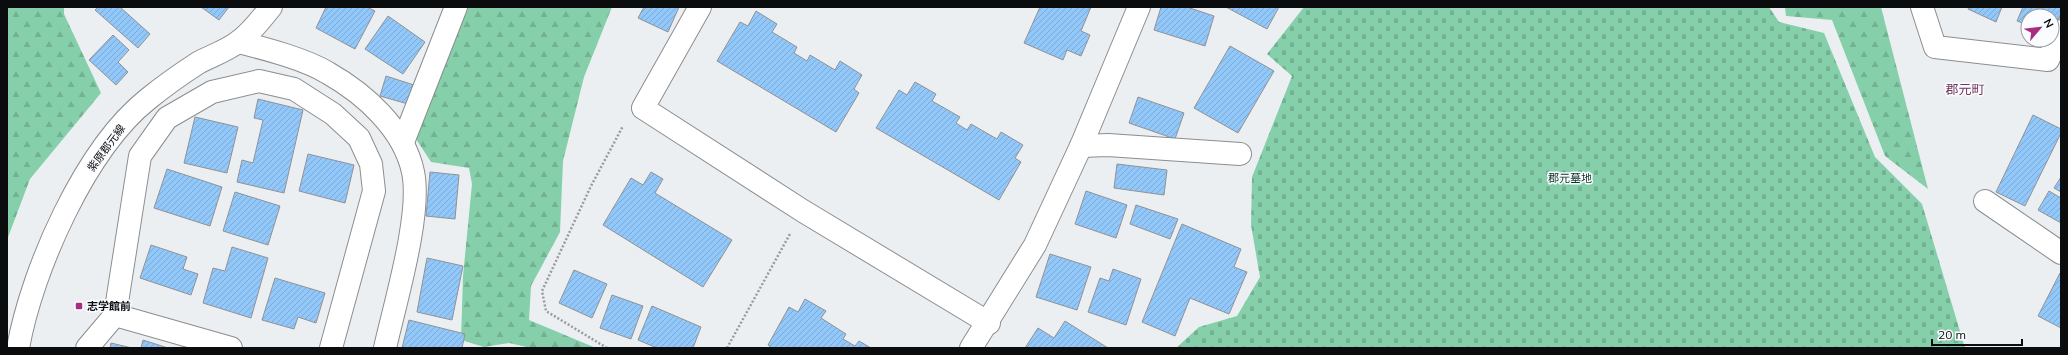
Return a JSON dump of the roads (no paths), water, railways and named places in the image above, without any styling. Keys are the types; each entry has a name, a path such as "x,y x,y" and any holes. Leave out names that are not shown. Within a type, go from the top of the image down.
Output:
{"street":[{"name":"紫原郡元線","path":"18,348 33,293 51,243 78,190 100,152 126,121 148,99 198,64 239,42 271,7"},
{"path":"403,142 456,7"},
{"path":"700,7 643,108 803,211 989,323"},
{"path":"971,348 989,323 1035,245 1081,146 1139,7"},
{"path":"1922,7 1934,47 2048,60 2061,31"},
{"path":"239,42 273,51 328,73 372,105 403,142 413,172 414,204 409,242 385,348"},
{"path":"88,348 116,316 140,156 167,118 212,92 259,81 294,89 332,114 359,138 371,164 374,191 331,348"},
{"path":"1081,146 1108,145 1240,154"},
{"path":"1985,201 2061,253"},
{"path":"116,316 231,348"}],"place":[{"name":"志学館前","path":"79,306"}],"district":[{"name":"郡元町","path":"1965,89"}],"park label":[{"name":"郡元墓地","path":"1570,178"}]}
